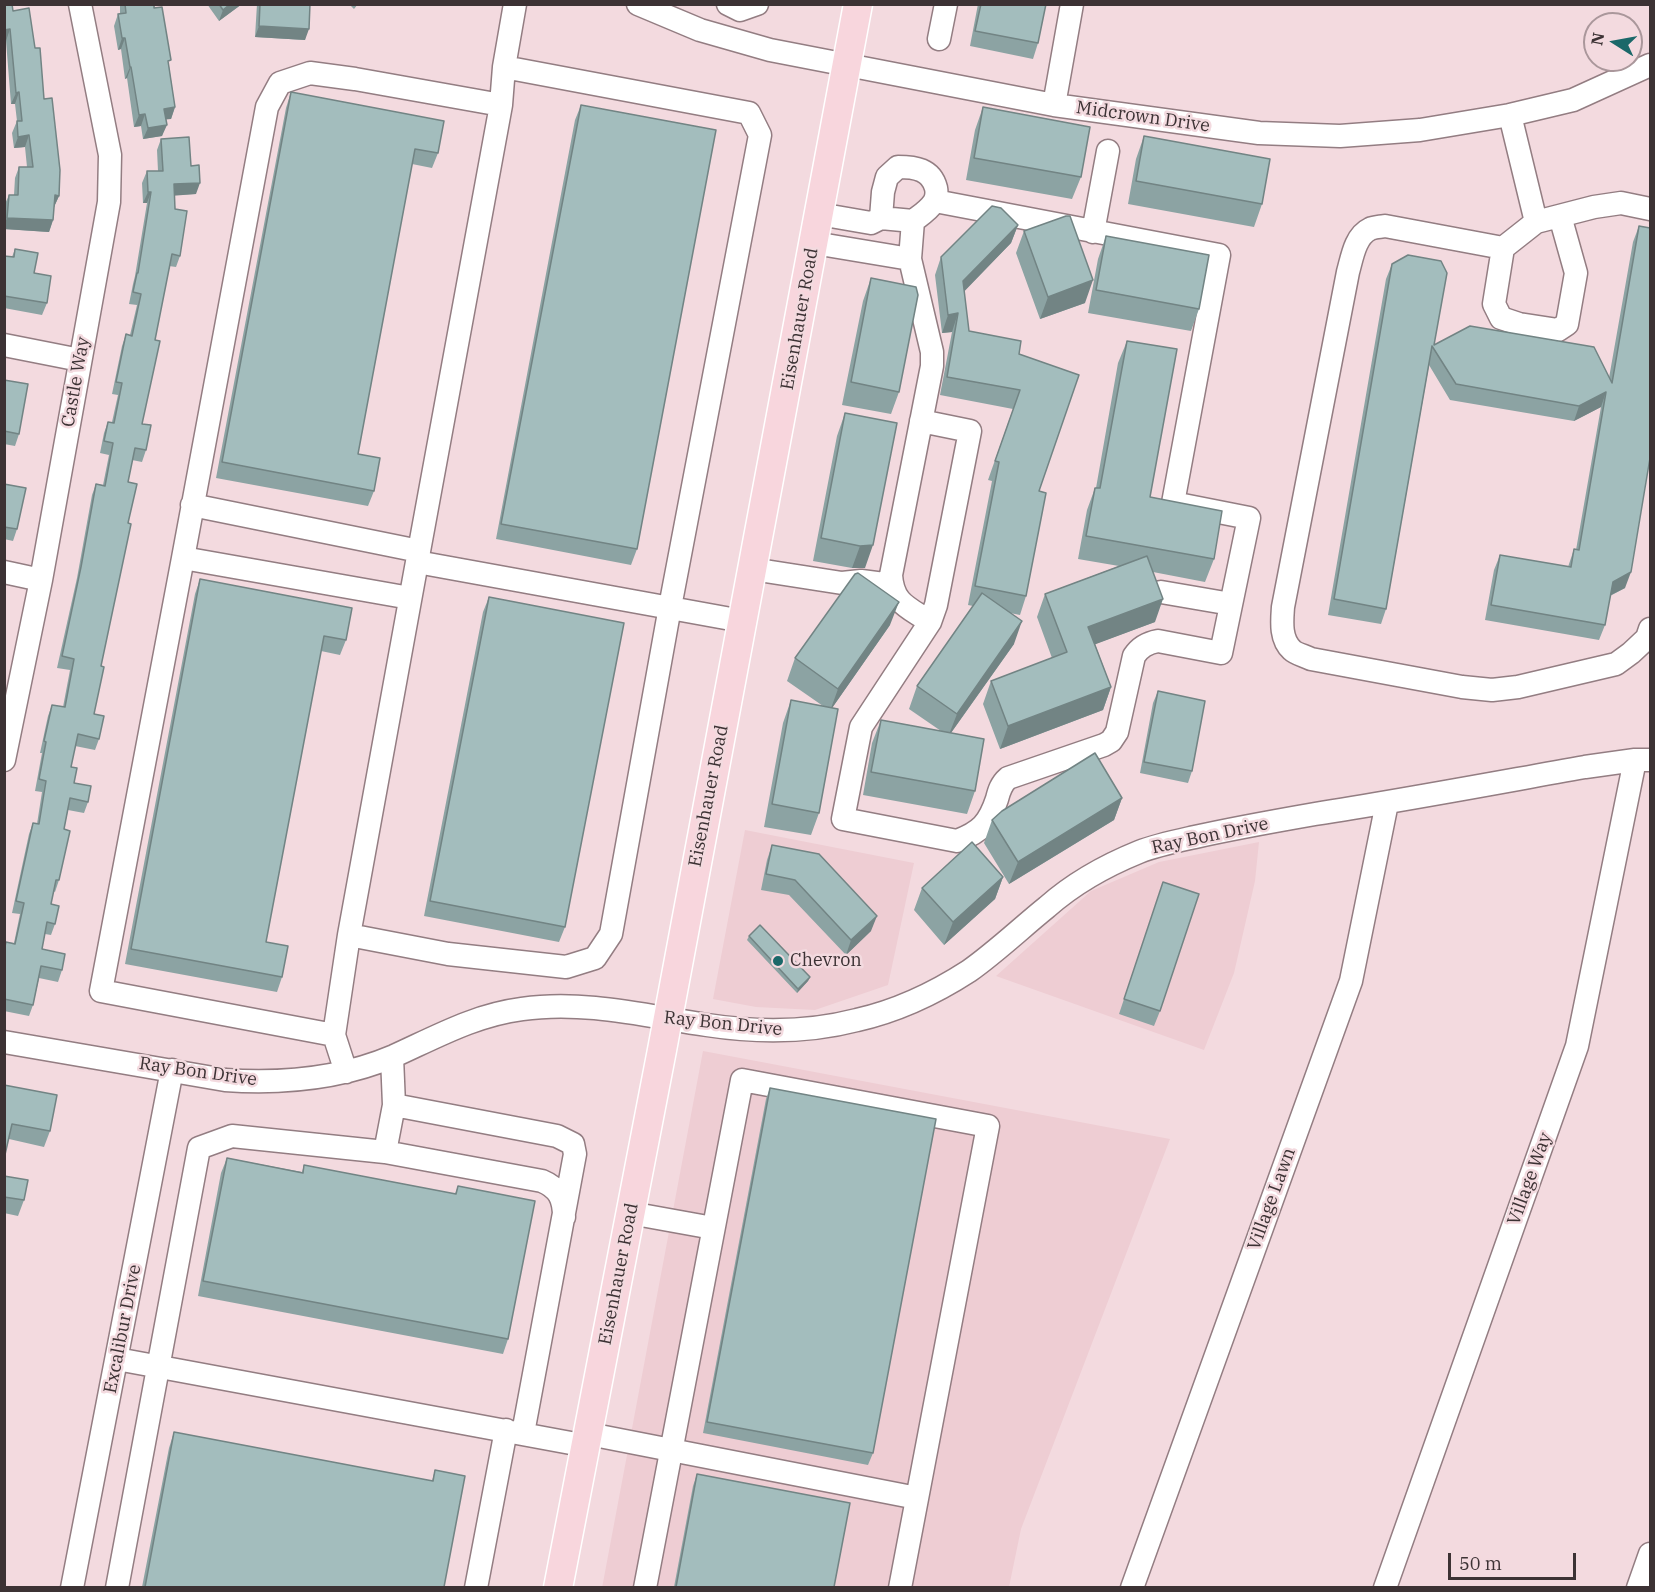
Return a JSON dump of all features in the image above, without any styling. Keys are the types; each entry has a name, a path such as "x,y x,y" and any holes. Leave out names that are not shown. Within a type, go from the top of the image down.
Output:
{"main road":[{"name":"Eisenhauer Road","path":"558,1587 668,1018 858,4"}],"street":[{"name":"Castle Way","path":"4,760 41,580 109,202 110,155 80,4"},
{"path":"346,1072 334,1035 349,935 501,105 504,67 515,4"},
{"name":"Midcrown Drive","path":"638,4 700,30 770,50 1054,105 1259,133 1340,136 1420,130 1510,115 1573,100 1650,65"},
{"path":"728,4 740,10 757,4"},
{"path":"939,39 946,4"},
{"path":"1054,105 1072,4"},
{"path":"349,935 448,954 566,967 595,958 611,934 670,607 760,135 749,113 504,67"},
{"path":"334,1035 101,991 267,107 280,83 310,73 501,105"},
{"path":"1510,115 1536,222"},
{"path":"1093,232 1108,152"},
{"path":"819,214 871,222 881,218 913,221 927,211 935,201 937,194 934,182 927,172 914,167 898,167 887,177 881,218"},
{"path":"921,421 970,431 936,605 930,622 861,728 843,819 957,841 973,835 985,824 992,814 1003,782 1008,778 1111,741 1117,732 1134,656 1138,649 1158,641 1221,653 1249,518 1173,503 1219,255 935,201"},
{"path":"1560,216 1576,273 1567,324 1558,330 1519,324 1501,318 1494,304 1503,248 1536,222 1594,207 1621,203 1650,208"},
{"path":"913,221 910,259 932,352 932,366 891,575 894,593 898,600 930,622"},
{"path":"1503,248 1385,226 1370,229 1362,236 1354,250 1283,607 1281,625 1284,637 1292,650 1311,659 1462,687 1492,690 1518,687 1616,664 1647,638 1650,630"},
{"path":"813,243 910,259"},
{"path":"4,345 80,360"},
{"path":"192,505 418,556 742,621"},
{"path":"183,558 410,598"},
{"path":"752,569 842,583 861,581 892,585"},
{"path":"4,572 41,580"},
{"path":"1161,592 1231,604"},
{"name":"Ray Bon Drive","path":"4,1042 225,1080 259,1082 293,1081 346,1072 392,1057 463,1023 522,1008 583,1006 709,1026 792,1031 861,1020 912,1003 969,970 1027,925 1049,904 1091,877 1140,852 1241,827 1643,760"},
{"name":"Village Way","path":"1385,1587 1577,1046 1643,760"},
{"name":"Village Lawn","path":"1132,1587 1351,981 1387,803"},
{"path":"385,1152 394,1105 392,1057"},
{"name":"Excalibur Drive","path":"72,1587 172,1070"},
{"path":"645,1587 742,1080 988,1126 900,1587"},
{"path":"394,1105 565,1139 573,1144 575,1154 564,1216 515,1432 476,1587"},
{"path":"117,1587 200,1148 232,1136 385,1152 542,1181 557,1190 563,1199 564,1216"},
{"path":"630,1213 713,1228"},
{"path":"117,1359 515,1432 671,1450 917,1498"},
{"path":"1638,1587 1650,1554"}],"shaded area":[{"path":"745,830 914,863 888,985 815,1010 756,1007 713,999"},
{"path":"1259,842 1255,881 1234,973 1204,1050 996,976 1091,891 1159,862"},
{"path":"703,1051 1170,1139 1021,1529 1009,1587 602,1588"}],"building":[{"path":"4,4 12,4 13,11 29,8 35,48 40,48 44,99 52,98 60,170 59,196 55,195 53,220 7,218 9,195 18,195 19,167 33,167 29,135 18,137 17,121 22,121 19,92 16,93 10,29 4,30"},
{"path":"125,4 154,4 154,8 162,7 171,60 168,61 175,107 164,109 167,125 148,128 145,114 139,115 125,38 122,38 118,14 126,13"},
{"path":"219,4 230,4 223,10"},
{"path":"260,4 310,4 309,29 259,26"},
{"path":"981,4 1046,4 1038,43 975,31"},
{"path":"291,92 444,121 438,153 415,149 358,454 380,458 374,491 222,462"},
{"path":"581,105 716,130 637,549 501,524"},
{"path":"983,107 1090,127 1081,177 974,158"},
{"path":"1144,136 1270,159 1262,204 1136,181"},
{"path":"189,137 191,166 199,165 200,183 174,184 175,209 187,211 180,256 172,254 155,340 160,341 142,424 151,425 146,450 135,448 128,482 137,484 128,523 131,524 101,666 104,667 94,714 104,716 99,739 78,734 71,767 77,768 74,783 91,786 88,802 70,798 64,829 70,831 51,904 59,906 55,924 47,922 42,949 65,954 62,970 41,966 33,1005 4,999 4,950 6,942 15,944 24,903 16,901 33,823 39,824 46,781 39,779 52,705 65,707 74,659 62,656 96,484 105,486 113,443 104,441 108,422 114,423 122,383 116,382 126,334 132,336 141,294 133,292 151,192 148,192 147,171 163,171 161,139"},
{"path":"992,206 1001,208 1018,225 963,281 969,331 1021,341 1019,354 1079,375 1039,491 1046,493 1026,596 975,586 999,462 995,461 1020,390 947,377 958,313 948,315 941,257"},
{"path":"1070,216 1093,280 1048,297 1024,231"},
{"path":"1639,226 1650,228 1650,458 1631,572 1613,582 1605,625 1491,605 1500,555 1571,567 1574,549 1579,550 1606,392 1579,406 1456,384 1432,346 1386,609 1334,599 1392,264 1408,255 1441,261 1447,273 1434,345 1470,326 1594,347 1612,383"},
{"path":"1106,236 1209,255 1199,309 1096,290"},
{"path":"15,249 38,253 34,273 51,276 47,303 4,296 4,256 14,257"},
{"path":"871,278 916,287 918,295 899,392 851,382"},
{"path":"1127,341 1177,349 1150,497 1222,511 1214,559 1086,536 1095,488 1100,488"},
{"path":"4,380 28,384 19,434 4,431"},
{"path":"845,413 897,423 873,545 860,546 821,538"},
{"path":"4,484 26,488 17,529 4,527"},
{"path":"1147,556 1163,599 1088,627 1111,687 1008,726 991,681 1067,652 1045,594"},
{"path":"858,573 899,602 838,689 795,658 855,574"},
{"path":"200,579 352,608 346,640 324,636 266,942 288,946 282,977 131,949"},
{"path":"982,593 1022,621 957,714 917,686"},
{"path":"489,597 624,623 565,927 430,901"},
{"path":"1158,691 1205,701 1192,771 1144,762"},
{"path":"791,700 838,709 819,813 772,804"},
{"path":"881,720 984,739 975,791 871,772"},
{"path":"1095,753 1122,798 1018,862 992,820 1002,811"},
{"path":"972,842 1003,877 953,922 922,888"},
{"path":"772,845 819,854 877,916 851,940 795,880 766,874"},
{"path":"1163,882 1199,894 1160,1011 1124,999"},
{"name":"Chevron","path":"760,925 810,977 798,989 749,936"},
{"path":"4,1085 57,1095 50,1131 12,1124 4,1159"},
{"path":"770,1088 936,1119 873,1453 707,1422"},
{"path":"227,1158 303,1173 304,1165 456,1194 458,1186 535,1201 508,1339 203,1281"},
{"path":"4,1176 28,1180 24,1200 4,1197"},
{"path":"174,1432 433,1481 435,1470 465,1476 444,1587 145,1587"},
{"path":"697,1474 850,1503 834,1587 676,1587"}],"place":[{"name":"Chevron","path":"778,961"}]}
